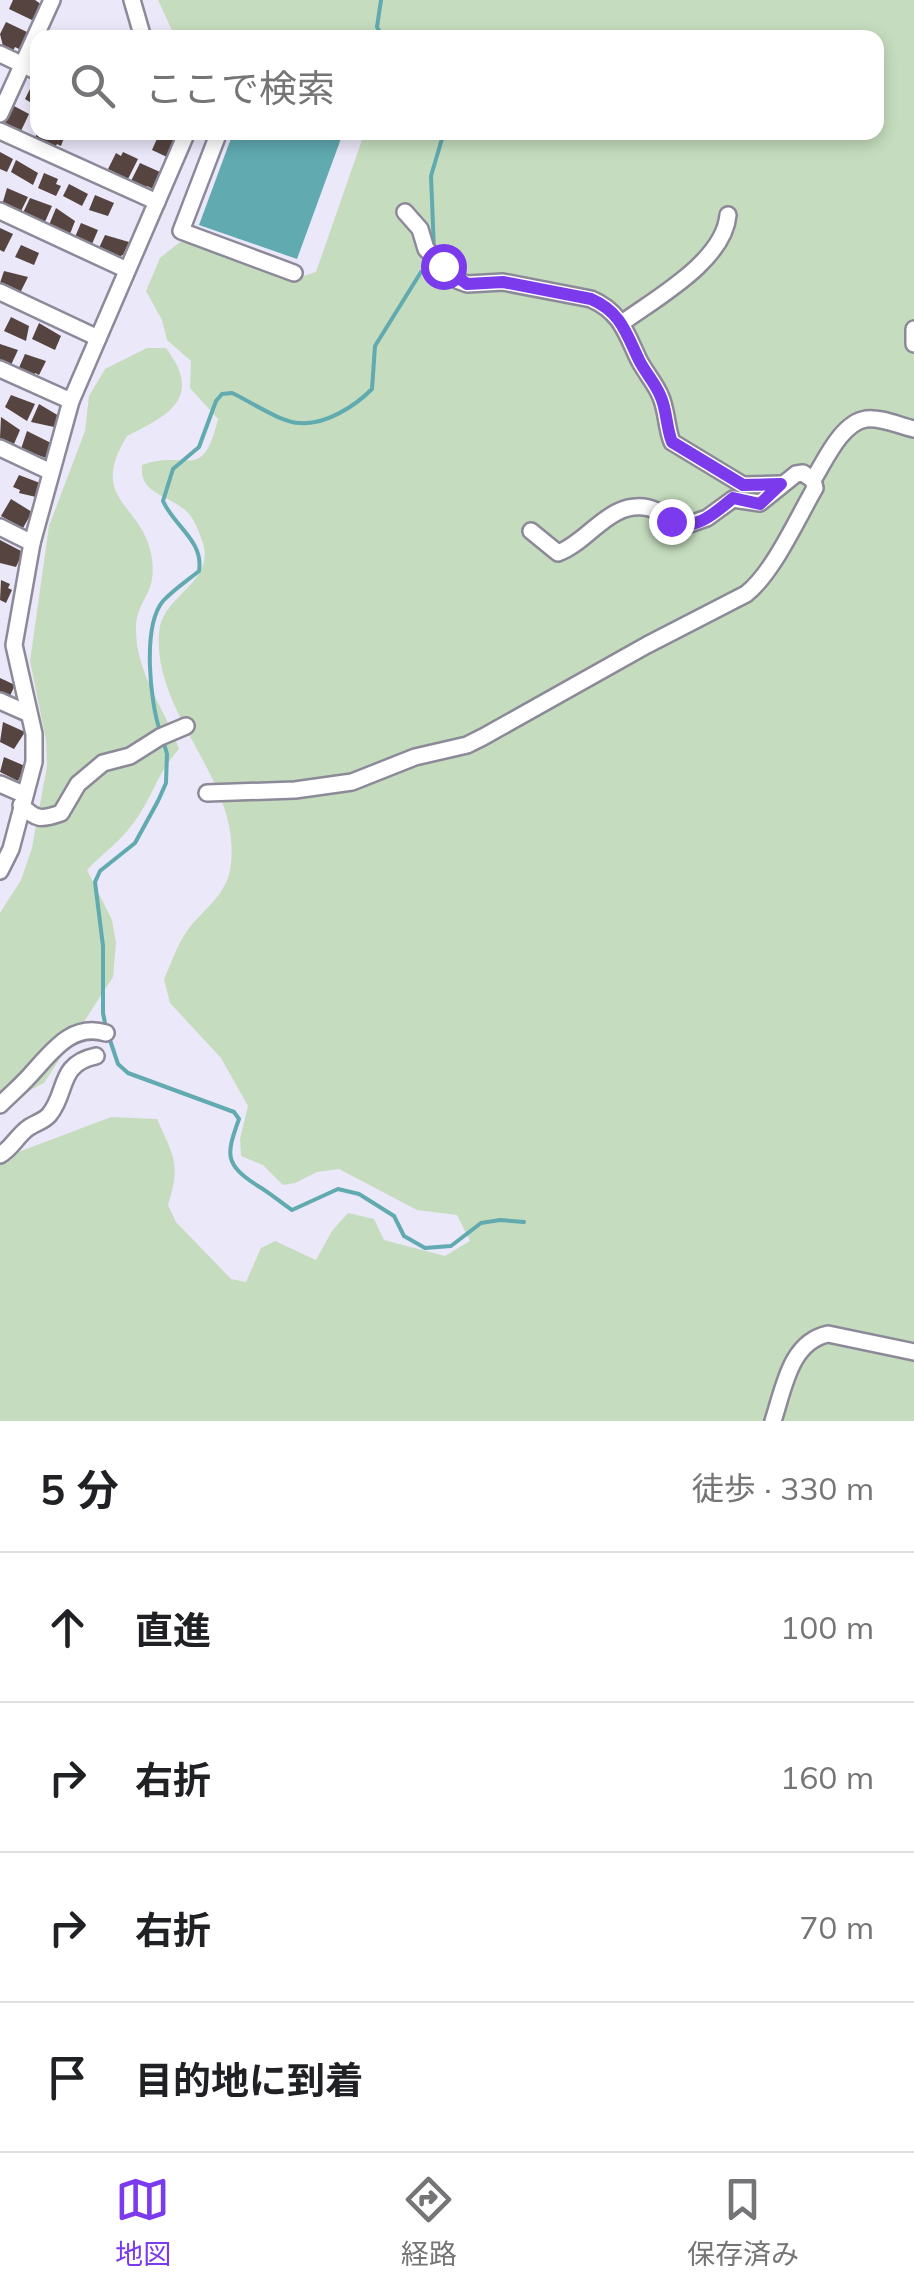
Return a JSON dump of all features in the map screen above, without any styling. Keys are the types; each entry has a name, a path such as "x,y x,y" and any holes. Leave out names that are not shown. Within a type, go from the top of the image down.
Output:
{"street":[{"path":"42,30 52,0"},
{"path":"132,0 141,30"},
{"path":"0,54 30,68 0,114"},
{"path":"0,131 156,202"},
{"path":"1,866 34,762 34,734 8,623 71,400 183,140"},
{"path":"216,140 182,232 294,273"},
{"path":"0,212 127,270"},
{"path":"405,212 420,228 426,248 467,284 503,282 591,299 616,314 660,395 672,442 743,485 781,484"},
{"path":"622,323 701,262 722,238 728,215"},
{"path":"0,292 98,338"},
{"path":"914,329 914,344"},
{"path":"0,368 71,400"},
{"path":"813,480 856,422 870,419 914,429"},
{"path":"0,448 50,472"},
{"path":"208,793 294,790 352,782 415,757 484,737 757,586 815,488 813,480 803,473 796,474 760,504 733,498 707,518 684,526 653,509 632,508 601,519 569,550 558,554 530,531"},
{"path":"0,528 32,543"},
{"path":"0,700 27,713"},
{"path":"0,784 22,800 33,818 42,820 60,814 78,784 102,763 130,756 186,726"},
{"path":"0,1105 69,1037 84,1030 106,1033"},
{"path":"0,1156 50,1114 70,1070 96,1056"},
{"path":"772,1421 792,1366 804,1344 815,1337 828,1334 914,1352"}],"shaded area":[{"path":"158,0 914,0 914,1421 0,1421 0,1159 111,1117 157,1119 174,1161 168,1205 176,1222 231,1279 246,1282 261,1248 275,1241 316,1260 332,1231 348,1213 374,1219 384,1240 445,1256 470,1241 457,1215 417,1210 339,1169 317,1172 283,1185 263,1165 241,1156 240,1139 248,1106 221,1058 170,1003 164,979 183,936 227,880 231,838 213,779 170,694 161,664 162,620 195,579 205,557 191,517 150,488 142,475 142,465 199,458 206,452 218,419 190,388 191,361 167,340 162,320 146,291 160,258 180,242 211,244 294,279 316,272 362,140 884,140 884,30 172,30"},
{"path":"230,140 340,140 297,259 199,225"},
{"path":"147,348 166,348 182,379 181,392 168,412 127,436 116,457 113,474 120,499 137,522 151,553 152,578 137,617 137,644 145,675 179,749 131,827 87,870 112,920 116,943 113,977 44,1083 0,1106 0,913 21,880 32,848 47,766 46,740 30,661 49,526 85,431 89,396 105,369"}],"building":[{"path":"13,0 35,0 42,5 34,21 9,9"},
{"path":"6,22 27,32 19,49 15,47 13,51 3,46 0,34"},
{"path":"14,106 29,114 20,133 5,124"},
{"path":"36,140 63,140 54,149"},
{"path":"156,140 174,140 167,157 152,150"},
{"path":"0,152 13,159 7,172 0,169"},
{"path":"123,152 138,159 128,179 108,169 116,153 121,156"},
{"path":"16,160 38,173 33,185 11,172"},
{"path":"140,163 160,172 153,189 147,186 145,190 131,181"},
{"path":"44,173 58,179 56,184 61,186 56,196 38,188"},
{"path":"69,184 88,194 82,206 63,196"},
{"path":"7,188 28,197 20,213 2,205"},
{"path":"95,195 114,203 108,216 89,210"},
{"path":"30,198 52,206 44,224 22,215"},
{"path":"56,208 75,221 70,234 49,225"},
{"path":"81,223 98,230 92,244 75,237"},
{"path":"0,228 13,234 4,252 0,250"},
{"path":"105,235 129,242 123,255 118,257 99,248"},
{"path":"21,245 39,253 34,265 15,257"},
{"path":"4,271 28,277 20,293 0,283"},
{"path":"11,317 29,326 26,341 4,331"},
{"path":"39,323 61,336 55,350 32,339"},
{"path":"0,344 18,350 10,367 0,363"},
{"path":"25,354 46,361 39,375 35,373 33,377 18,370"},
{"path":"11,395 35,404 27,421 5,407"},
{"path":"39,404 59,416 54,427 31,422"},
{"path":"1,417 20,430 14,444 0,438"},
{"path":"27,431 53,444 46,458 21,449"},
{"path":"19,475 40,483 36,497 19,493 13,487"},
{"path":"11,499 32,512 23,528 1,516"},
{"path":"0,540 23,552 16,567 0,563"},
{"path":"1,580 10,584 8,588 12,590 6,603 0,600"},
{"path":"0,678 15,685 9,698 0,693"},
{"path":"3,722 25,732 14,749 0,742"},
{"path":"4,757 25,766 18,781 0,772"}],"waterway":[{"path":"379,30 381,0"},
{"path":"434,250 431,176 442,140"},
{"path":"160,731 151,684 152,628 163,601 199,571 193,542 163,501 173,469 199,447 222,394 232,393 275,416 300,423 330,418 349,408 372,389 375,346 421,272 430,269 432,259"},
{"path":"106,1028 103,946 95,882 100,871 135,843 158,801 166,783 167,754 163,740"},
{"path":"109,1037 118,1064 128,1073 234,1112 239,1119 230,1150 234,1165 292,1210 338,1189 359,1194 394,1216 404,1236 425,1248 451,1246 481,1223 524,1222"}],"route":[{"path":"443,266 467,284 503,282 574,295 604,305 628,332 660,395 672,442 743,485 781,484 760,504 733,498 714,514 691,524 684,526 671,521"}]}
